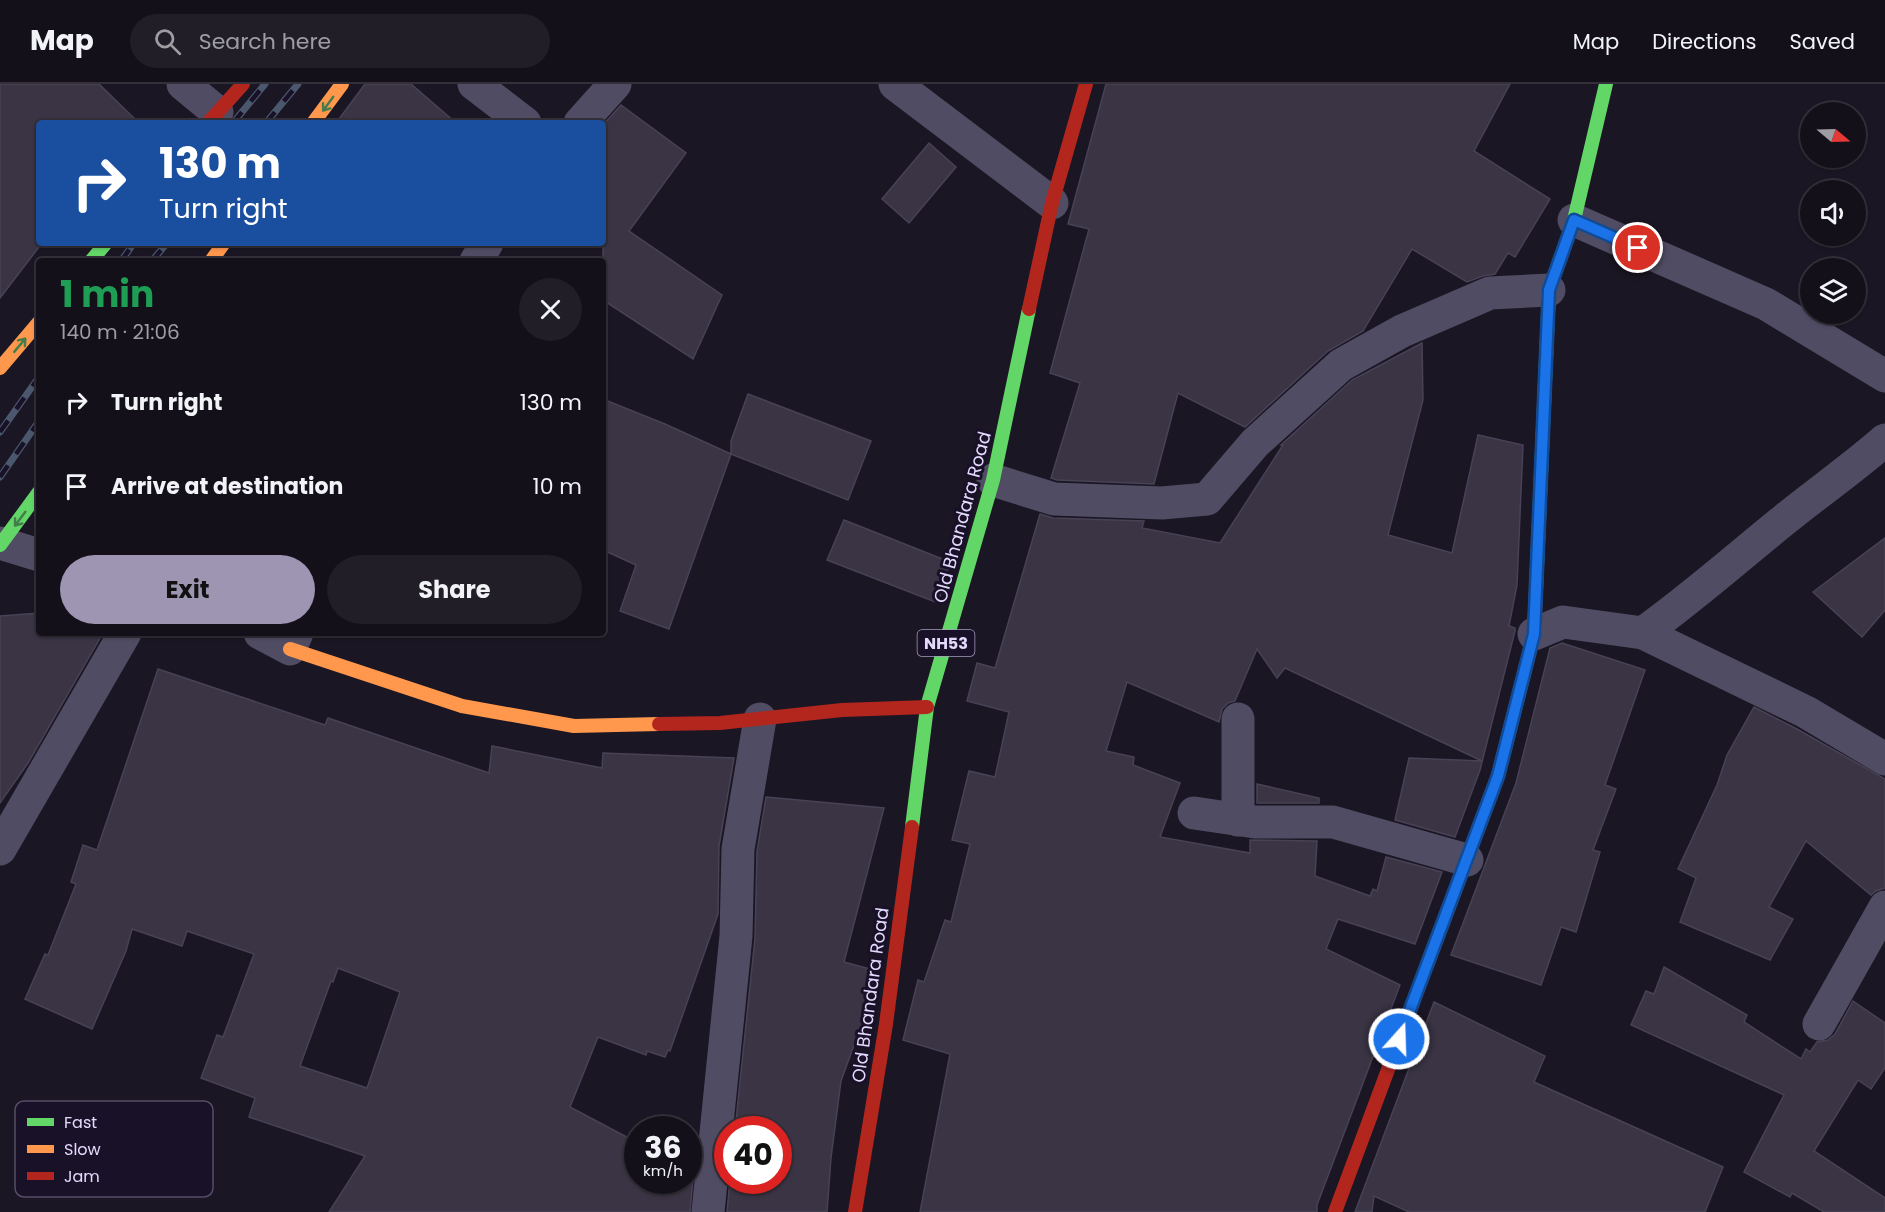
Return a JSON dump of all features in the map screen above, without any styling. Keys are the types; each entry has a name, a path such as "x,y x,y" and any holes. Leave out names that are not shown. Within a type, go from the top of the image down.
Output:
{"main road":[{"path":"213,117 243,84"},
{"path":"315,120 342,84"},
{"name":"Old Bhandara Road","path":"855,1212 886,1024 927,707 993,480 1052,202 1086,84"},
{"path":"1335,1212 1498,776 1534,634 1549,290 1574,220 1606,84"},
{"path":"94,258 104,246"},
{"path":"0,368 36,326"},
{"path":"0,544 36,496"},
{"path":"293,641 462,706 574,726 720,723 842,710 927,707"}],"street":[{"path":"183,84 213,117"},
{"path":"474,84 521,120"},
{"path":"583,120 615,84"},
{"path":"895,84 1052,202"},
{"path":"1574,220 1766,304 1885,376"},
{"path":"993,480 1054,499 1162,503 1207,499 1255,442 1341,364 1402,331 1490,293 1549,290"},
{"path":"1643,633 1686,602 1784,519 1852,469 1885,440"},
{"path":"0,544 36,554"},
{"path":"1534,634 1563,622 1643,633 1806,712 1885,759"},
{"path":"0,849 123,636"},
{"path":"273,636 293,641"},
{"path":"708,1212 736,936 738,849 760,719"},
{"path":"1238,719 1238,820"},
{"path":"1194,813 1255,822 1333,822 1467,860"},
{"path":"1820,1024 1885,907"}],"building":[{"path":"0,84 99,84 136,120 36,120 36,246 39,247 0,298"},
{"path":"365,84 411,84 453,120 338,120"},
{"path":"1106,84 1510,84 1474,151 1550,199 1515,257 1508,253 1495,274 1467,282 1412,249 1363,331 1328,351 1245,427 1178,393 1154,484 1057,480 1051,478 1080,383 1050,373 1089,229 1068,224"},
{"path":"621,105 686,153 629,231 722,295 693,359 606,302 606,258 603,258 603,246 606,246 606,122"},
{"path":"929,143 956,167 909,223 882,199"},
{"path":"1422,343 1423,400 1388,535 1452,553 1478,435 1523,445 1517,585 1509,626 1515,628 1515,631 1480,770 1455,837 1395,820 1409,758 1482,761 1285,668 1277,678 1257,649 1235,701 1228,703 1222,709 1219,722 1127,682 1106,751 1134,757 1133,765 1180,783 1160,837 1250,853 1250,840 1317,841 1315,876 1370,896 1373,889 1377,891 1386,857 1442,872 1415,944 1338,919 1326,949 1400,985 1317,1205 1317,1212 920,1212 950,1054 903,1040 918,980 924,982 945,920 951,922 970,844 952,840 969,771 995,777 1009,712 967,701 977,663 995,668 1040,514 1053,518 1144,521 1142,528 1220,543 1283,445 1281,445 1352,380"},
{"path":"748,394 871,441 848,500 731,454 731,441"},
{"path":"606,400 731,454 669,629 620,611 636,565 606,551"},
{"path":"844,520 950,562 938,603 827,560"},
{"path":"1885,538 1885,610 1862,637 1813,592"},
{"path":"36,613 36,636 101,636 28,763 0,803 0,616"},
{"path":"1562,643 1645,670 1605,785 1616,789 1593,850 1600,852 1576,932 1561,927 1541,985 1451,955 1516,783 1550,648"},
{"path":"158,669 325,725 328,718 489,773 492,746 602,768 603,753 734,758 719,846 718,914 670,1051 668,1050 665,1057 647,1051 646,1055 598,1037 570,1107 624,1136 624,1194 692,1194 690,1212 329,1212 365,1156 249,1117 255,1098 201,1078 217,1035 223,1037 254,954 187,931 182,946 132,929 126,951 92,1029 25,999 45,954 48,955 76,884 71,882 83,845 97,850","holes":["338,968 400,992 367,1088 300,1066 331,981 333,982"]},
{"path":"1754,707 1885,779 1885,888 1871,895 1806,841 1769,907 1793,919 1770,960 1680,922 1696,878 1678,869 1717,785 1727,755"},
{"path":"1257,784 1319,798 1319,803 1257,803"},
{"path":"766,797 884,808 844,962 874,970 866,1028 861,1026 841,1081 827,1212 727,1212 729,1194 792,1194 792,1116 736,1116 755,938 757,851"},
{"path":"1664,967 1747,1015 1744,1022 1801,1059 1806,1049 1810,1052 1817,1042 1828,1040 1835,1034 1853,1001 1885,1023 1885,1068 1871,1089 1858,1080 1814,1151 1885,1198 1885,1212 1824,1212 1792,1193 1790,1197 1744,1172 1784,1095 1631,1025 1646,991 1654,994"},
{"path":"1434,1002 1545,1056 1534,1082 1723,1167 1705,1212 1409,1212 1374,1196 1372,1212 1355,1212"}],"railway":[{"path":"235,120 265,84"},
{"path":"268,120 298,84"},
{"path":"123,258 132,246"},
{"path":"154,258 164,246"},
{"path":"0,432 36,381"},
{"path":"0,477 36,425"}],"traffic: fast":[{"path":"1536,590 1549,290 1574,220 1606,84"},
{"path":"94,258 104,246"},
{"path":"912,827 927,707 993,480 1029,309"},
{"path":"0,545 36,496"}],"traffic: slow":[{"path":"315,120 342,84"},
{"path":"213,258 222,246"},
{"path":"0,368 36,326"},
{"path":"1427,965 1498,776 1534,634 1536,590"},
{"path":"290,649 462,706 574,726 659,724"}],"traffic: jam":[{"path":"211,120 243,84"},
{"path":"1029,309 1052,203 1086,84"},
{"path":"659,724 720,723 842,710 927,707"},
{"path":"855,1212 886,1024 912,827"},
{"path":"1335,1212 1427,965"}],"route":[{"path":"1399,1039 1498,776 1534,634 1549,290 1574,220 1638,248"}]}
